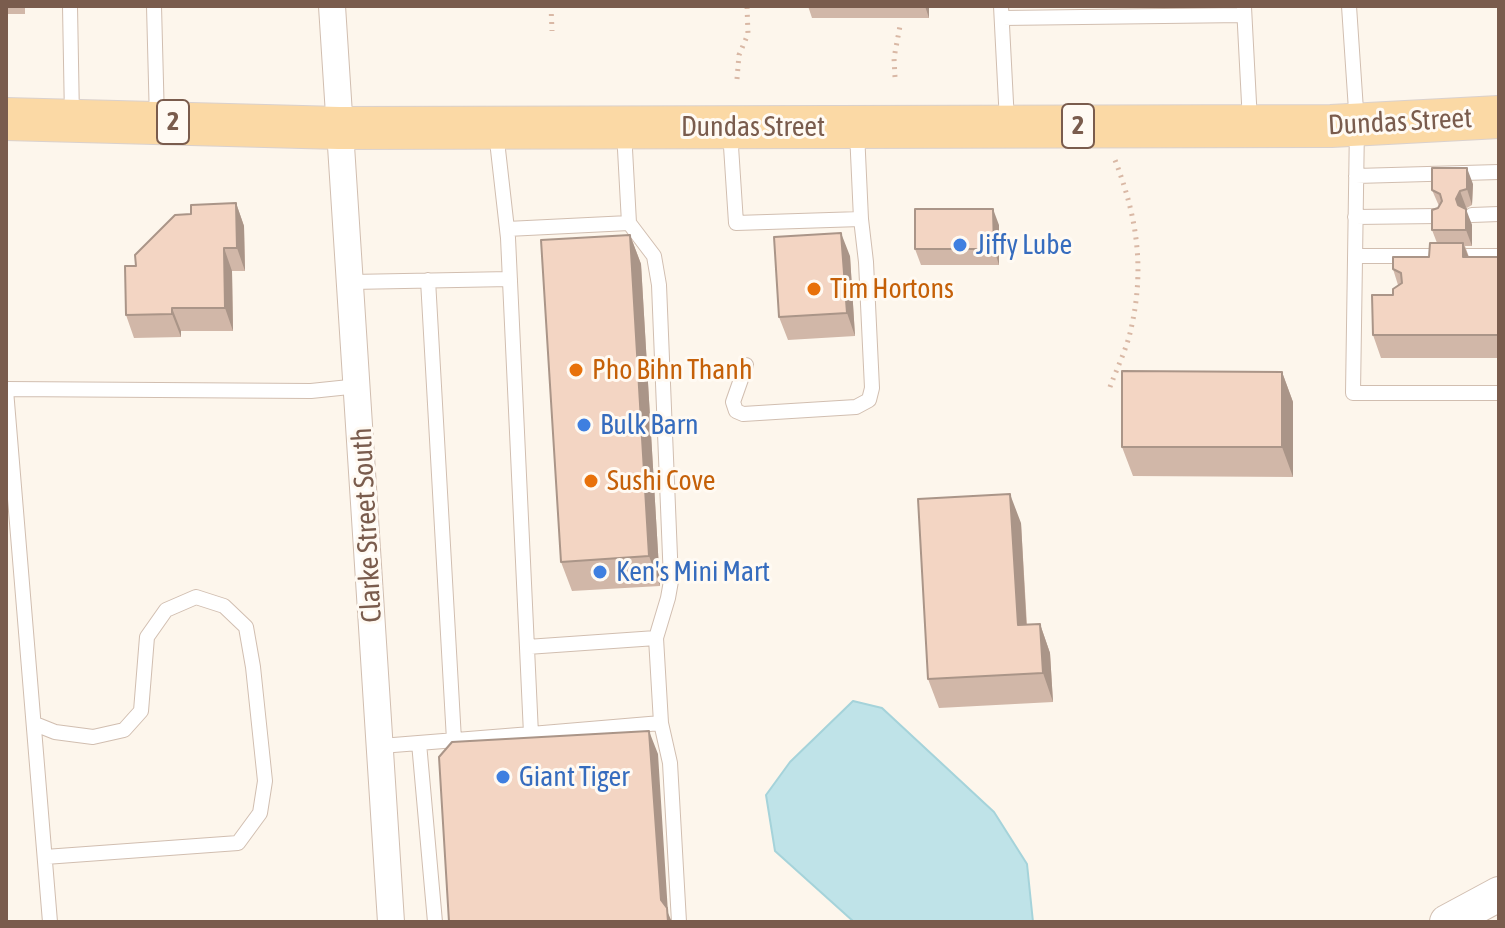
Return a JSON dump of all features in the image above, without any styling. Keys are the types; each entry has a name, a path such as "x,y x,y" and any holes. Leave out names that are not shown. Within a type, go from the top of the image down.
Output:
{"main road":[{"name":"Dundas Street","path":"6,119 339,128 1357,125 1499,117"}],"street":[{"name":"Clarke Street South","path":"332,6 359,386 391,922"},
{"path":"1447,922 1499,894"}],"lane":[{"path":"70,6 72,120"},
{"path":"154,6 157,121"},
{"path":"1349,6 1357,125 1355,256 1362,303 1353,393 1499,393"},
{"path":"1007,126 1002,12 1244,10 1250,126"},
{"path":"495,127 510,279 531,734"},
{"path":"624,127 629,223 654,256 659,285 671,581 656,638 661,723 670,763 679,922"},
{"path":"730,127 736,223 861,219"},
{"path":"746,365 733,402 736,411 743,414 856,407 869,400 872,388 857,127"},
{"path":"1356,176 1499,172"},
{"path":"1472,215 1499,214"},
{"path":"1355,217 1438,216"},
{"path":"507,229 629,223"},
{"path":"1355,256 1499,256"},
{"path":"351,282 510,279"},
{"path":"428,280 454,740"},
{"path":"50,922 6,390 311,391 359,386"},
{"path":"35,724 55,732 93,737 124,730 141,711 147,637 166,610 196,597 224,606 246,627 265,781 260,813 238,843 45,857"},
{"path":"527,647 656,638"},
{"path":"381,746 661,723"},
{"path":"419,743 435,922"}],"path":[{"path":"551,6 552,31"},
{"path":"737,79 739,55 748,34 747,6"},
{"path":"895,77 894,58 900,26"},
{"path":"1102,126 1130,199 1140,265 1131,330 1110,387"}],"water":[{"path":"853,701 882,708 994,812 1027,864 1033,922 854,922 775,851 766,795 790,762"}],"building":[{"path":"1432,168 1467,168 1467,189 1460,191 1456,199 1458,205 1466,209 1466,230 1432,230 1432,210 1438,208 1442,201 1440,194 1432,190"},
{"path":"236,203 237,248 224,248 225,308 172,308 172,314 126,315 125,266 136,266 135,255 175,215 191,214 191,205"},
{"path":"915,209 993,209 994,249 915,249"},
{"path":"841,233 847,313 779,317 774,237"},
{"path":"630,235 649,556 561,562 541,240"},
{"path":"1430,243 1463,243 1463,257 1499,257 1499,335 1373,335 1372,295 1393,295 1393,289 1402,283 1401,273 1393,269 1393,257 1429,257"},
{"path":"1122,371 1282,372 1282,447 1122,447"},
{"path":"1010,494 1018,625 1040,624 1043,673 928,679 918,499"},
{"path":"649,731 661,900 667,908 668,922 449,922 439,757 452,742"}],"place":[{"name":"Jiffy Lube","path":"960,245"},
{"name":"Tim Hortons","path":"814,289"},
{"name":"Pho Bihn Thanh","path":"576,370"},
{"name":"Bulk Barn","path":"584,425"},
{"name":"Sushi Cove","path":"591,481"},
{"name":"Ken's Mini Mart","path":"600,572"},
{"name":"Giant Tiger","path":"503,777"}]}
